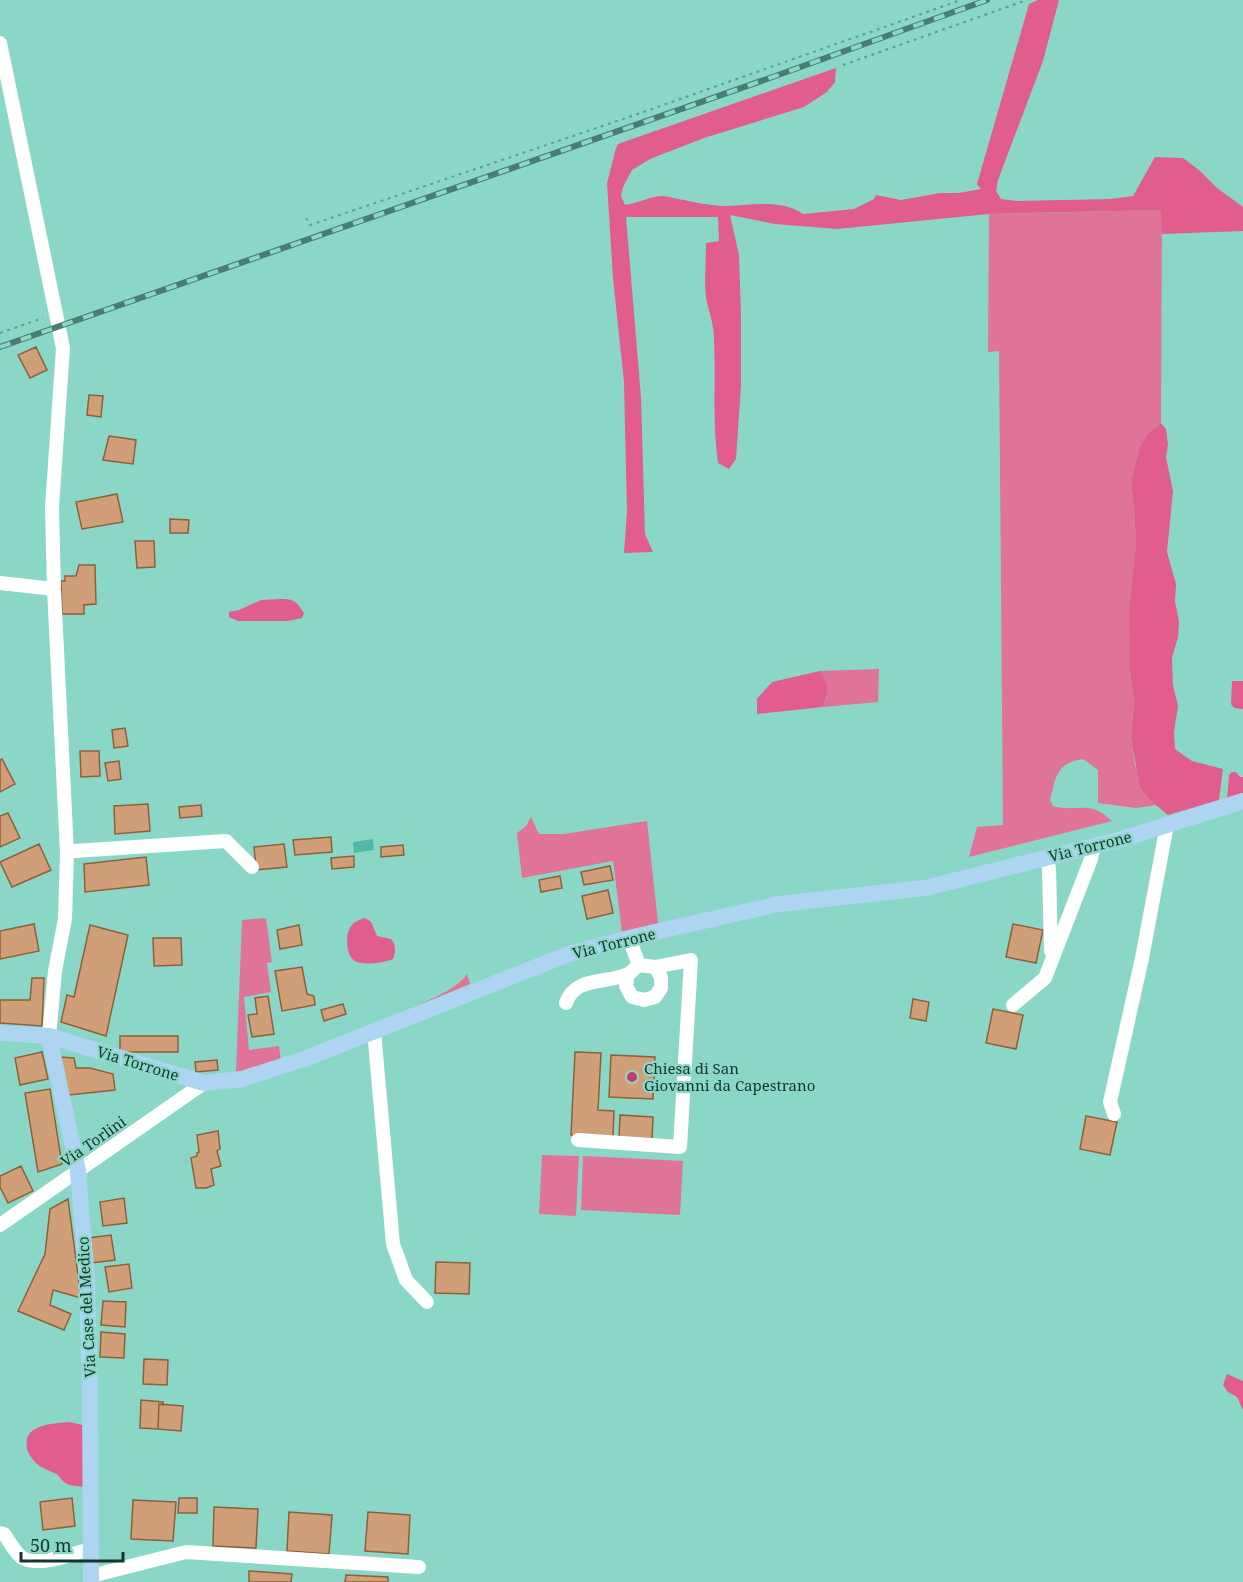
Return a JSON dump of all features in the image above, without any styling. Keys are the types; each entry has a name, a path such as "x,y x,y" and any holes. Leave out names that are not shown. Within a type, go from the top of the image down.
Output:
{"main road":[{"name":"Via Torrone","path":"0,1033 49,1036 204,1083 243,1079 307,1058 569,954 779,904 926,888 1094,846 1243,801"},
{"name":"Via Case del Medico","path":"49,1036 78,1171 87,1280 91,1579"}],"street":[{"path":"0,43 63,348 52,507 67,853 65,919 55,971 49,1036"},
{"path":"0,583 54,589"},
{"path":"1114,1114 1110,1102 1142,958 1167,825"},
{"path":"67,853 226,841 252,867"},
{"path":"1013,1005 1045,978 1094,846"},
{"path":"1046,858 1049,868 1052,960"},
{"path":"629,938 639,965"},
{"path":"566,1003 568,996 577,986 628,974 639,965 655,967 691,960 680,1147 578,1140"},
{"path":"628,974 626,986 632,997 644,1007 662,988 661,976 655,967"},
{"path":"374,1031 393,1244 406,1280 427,1302"},
{"name":"Via Torlini","path":"0,1225 204,1083"},
{"path":"0,1533 4,1534 22,1557 33,1561 58,1559 90,1549"},
{"path":"91,1579 186,1552 419,1567"}],"path":[{"path":"306,218 310,225 629,117 961,0"},
{"path":"843,65 1027,0"},
{"path":"0,333 55,314"}],"shaded area":[{"path":"1038,0 1059,0 1043,61 998,180 996,191 1001,199 1017,201 1110,199 1133,196 1155,157 1183,158 1243,207 1243,231 1162,234 1161,210 989,214 837,229 775,224 730,215 739,255 741,386 736,459 729,469 718,463 715,432 714,334 705,291 706,243 719,241 718,217 626,217 641,397 645,534 653,552 624,553 627,512 624,382 613,278 607,183 618,144 836,68 835,82 827,92 804,107 704,138 650,159 632,170 621,196 625,205 664,196 721,206 774,204 803,214 854,209 874,199 876,195 901,200 981,189 977,184 1029,4"},
{"path":"1162,210 1161,423 1147,434 1139,449 1131,482 1136,546 1130,671 1134,699 1131,739 1135,765 1150,800 1157,805 1136,808 1098,803 1098,770 1083,759 1074,761 1062,768 1056,778 1050,800 1053,806 1091,809 1100,812 1112,821 969,857 977,827 1003,825 999,351 988,352 989,214"},
{"path":"1161,423 1166,429 1168,445 1166,457 1173,491 1167,552 1176,584 1175,601 1179,621 1178,637 1172,658 1173,685 1178,706 1174,732 1175,749 1192,761 1223,769 1219,800 1168,815 1150,800 1140,787 1131,739 1134,699 1130,671 1129,613 1136,546 1131,482 1139,449 1147,434"},
{"path":"280,599 297,603 304,613 302,618 288,621 238,621 229,617 229,612 261,600"},
{"path":"879,669 878,702 823,707 827,696 820,671"},
{"path":"820,671 827,689 823,707 757,714 757,699 772,682"},
{"path":"1232,681 1243,681 1243,709 1234,708 1231,704"},
{"path":"1232,772 1243,777 1243,795 1227,800 1229,775"},
{"path":"531,817 539,834 564,834 647,821 658,923 622,932 613,861 522,878 517,833 526,826"},
{"path":"373,839 374,850 354,853 353,842"},
{"path":"266,918 272,962 267,963 271,992 244,997 249,1050 279,1046 281,1061 236,1072 242,920"},
{"path":"365,918 371,922 377,936 393,941 395,953 393,959 379,963 359,963 349,954 347,943 350,928 358,920"},
{"path":"467,974 470,984 405,1011 447,991"},
{"path":"542,1155 579,1156 576,1216 539,1214"},
{"path":"583,1156 683,1161 680,1215 581,1210"},
{"path":"1227,1374 1243,1381 1243,1410 1237,1397 1228,1392 1223,1385"},
{"path":"70,1422 86,1426 86,1487 66,1484 58,1475 37,1464 27,1450 27,1440 33,1431 44,1425"}],"building":[{"path":"36,347 47,370 30,378 18,355"},
{"path":"89,395 103,396 101,417 87,415"},
{"path":"109,436 136,440 133,464 103,460"},
{"path":"117,494 123,522 82,529 76,502"},
{"path":"170,519 189,520 188,533 170,533"},
{"path":"135,541 154,541 155,567 137,568"},
{"path":"79,565 95,565 96,604 84,605 84,614 62,614 61,581 65,581 65,576 76,576"},
{"path":"125,728 128,746 114,748 112,730"},
{"path":"80,751 99,751 100,776 81,777"},
{"path":"2,759 15,784 0,792 0,760"},
{"path":"119,761 121,779 108,781 105,763"},
{"path":"148,804 150,831 115,834 114,806"},
{"path":"201,805 202,816 180,818 179,807"},
{"path":"8,813 20,838 0,847 0,816"},
{"path":"331,837 332,852 295,855 293,840"},
{"path":"39,844 51,870 12,887 0,862"},
{"path":"284,844 287,867 256,870 254,847"},
{"path":"403,845 404,855 381,857 381,847"},
{"path":"354,856 354,867 332,869 331,858"},
{"path":"146,857 149,885 85,892 84,864"},
{"path":"610,866 613,880 584,885 581,872"},
{"path":"560,876 562,888 541,892 539,880"},
{"path":"608,890 613,913 587,919 582,896"},
{"path":"34,924 39,951 0,959 0,931"},
{"path":"1013,924 1043,930 1036,963 1006,957"},
{"path":"90,925 128,935 106,1036 61,1022 67,995 74,997"},
{"path":"299,925 302,945 280,949 277,930"},
{"path":"153,938 181,938 182,965 154,966"},
{"path":"302,967 307,994 314,996 315,1005 282,1011 275,971"},
{"path":"32,978 44,978 42,1026 0,1023 0,1000 30,1000"},
{"path":"268,996 274,1034 252,1037 248,1015 257,1014 255,998"},
{"path":"913,999 929,1002 926,1021 910,1018"},
{"path":"343,1004 346,1014 324,1021 321,1010"},
{"path":"993,1009 1023,1015 1016,1049 986,1043"},
{"path":"120,1036 178,1036 178,1052 120,1052"},
{"path":"42,1052 48,1079 20,1085 15,1058"},
{"path":"575,1052 601,1053 598,1110 614,1111 613,1136 571,1135"},
{"name":"Chiesa di San Giovanni da Capestrano","path":"611,1055 655,1057 653,1099 609,1097"},
{"path":"60,1057 74,1058 76,1068 90,1068 113,1074 115,1090 69,1095"},
{"path":"217,1060 218,1070 196,1072 195,1062"},
{"path":"50,1089 62,1164 38,1172 25,1093"},
{"path":"620,1115 653,1117 652,1139 619,1138"},
{"path":"1086,1116 1117,1122 1110,1155 1080,1149"},
{"path":"218,1131 220,1149 217,1151 221,1166 211,1169 214,1185 196,1188 191,1158 197,1156 199,1152 197,1135"},
{"path":"21,1166 33,1191 8,1203 0,1187 0,1176"},
{"path":"124,1198 127,1223 103,1226 100,1202"},
{"path":"68,1199 81,1298 53,1290 50,1305 71,1314 64,1330 18,1311 45,1254 50,1209"},
{"path":"111,1235 115,1260 91,1263 88,1238"},
{"path":"436,1262 470,1263 469,1294 435,1293"},
{"path":"129,1264 132,1288 109,1292 105,1267"},
{"path":"103,1301 126,1302 125,1327 101,1325"},
{"path":"101,1332 125,1334 124,1358 100,1357"},
{"path":"144,1359 168,1360 167,1385 143,1384"},
{"path":"141,1400 163,1402 163,1405 159,1404 158,1429 140,1428"},
{"path":"159,1404 183,1406 181,1431 158,1429"},
{"path":"72,1498 75,1526 43,1530 40,1502"},
{"path":"179,1498 197,1498 197,1513 178,1513"},
{"path":"133,1500 176,1502 173,1541 131,1539"},
{"path":"214,1507 258,1509 256,1548 213,1546"},
{"path":"289,1512 332,1515 329,1554 287,1551"},
{"path":"368,1512 410,1515 408,1554 365,1551"},
{"path":"249,1571 292,1574 291,1582 249,1582"},
{"path":"346,1575 388,1577 388,1582 345,1582"}],"railway":[{"path":"0,347 987,0"}],"place":[{"name":"Chiesa di San Giovanni da Capestrano","path":"632,1077"}]}
